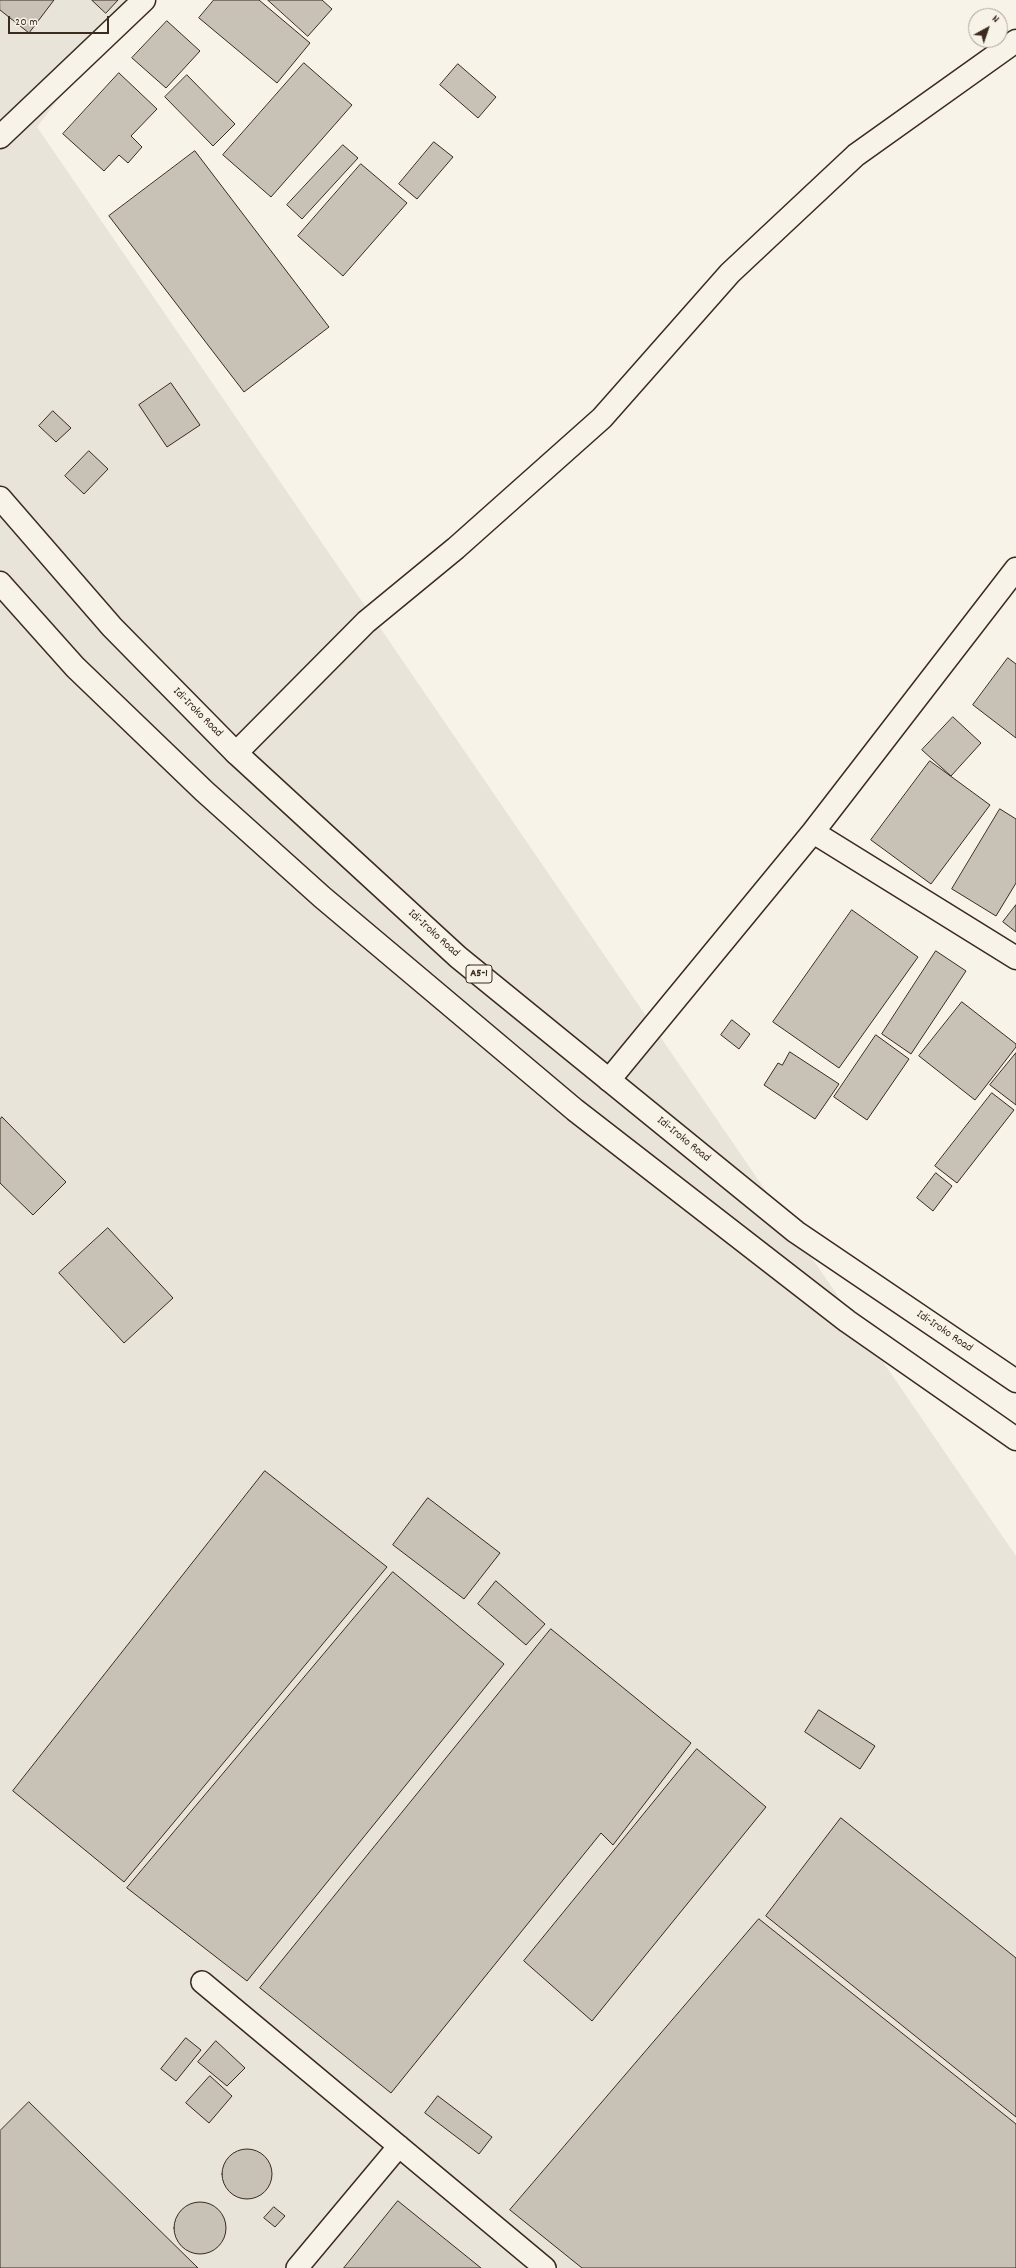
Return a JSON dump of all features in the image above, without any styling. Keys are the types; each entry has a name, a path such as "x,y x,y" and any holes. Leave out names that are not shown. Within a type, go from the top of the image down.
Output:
{"main road":[{"path":"0,137 144,0"},
{"path":"236,753 366,622 456,548 602,418 730,273 856,155 1016,41"},
{"name":"Idi-Iroko Road","path":"0,498 112,627 236,753 458,957 796,1232 1016,1382"},
{"path":"609,1080 813,832 1016,569"},
{"path":"0,583 75,667 204,790 322,897 424,984 575,1110 847,1321 1016,1438"},
{"path":"813,832 1016,958"}],"lane":[{"path":"202,1982 545,2268"},
{"path":"297,2268 399,2146"}],"shaded area":[{"path":"0,0 143,0 120,20 37,127 1016,1556 1016,2268 0,2268"}],"building":[{"path":"0,0 54,0 29,33 0,10"},
{"path":"92,0 118,0 106,13"},
{"path":"214,0 259,0 310,43 277,83 199,18"},
{"path":"268,0 322,0 332,9 308,36"},
{"path":"167,21 200,51 166,88 132,58"},
{"path":"304,63 352,105 271,197 223,155"},
{"path":"458,64 496,97 478,118 440,85"},
{"path":"119,73 157,109 131,136 142,147 128,163 119,155 104,171 63,134"},
{"path":"187,75 235,124 213,146 165,97"},
{"path":"434,142 453,157 417,199 399,184"},
{"path":"343,145 358,158 302,219 287,205"},
{"path":"195,151 329,327 244,392 109,216"},
{"path":"361,164 407,203 343,276 298,236"},
{"path":"171,383 200,425 167,447 139,405"},
{"path":"53,411 71,428 56,442 39,426"},
{"path":"89,451 108,469 84,494 65,476"},
{"path":"1008,658 1016,664 1016,738 973,705"},
{"path":"953,717 981,743 951,776 922,750"},
{"path":"930,761 990,805 931,884 871,840"},
{"path":"1000,809 1016,819 1016,883 996,916 952,889"},
{"path":"1016,905 1016,932 1003,922"},
{"path":"852,910 918,957 839,1068 773,1022"},
{"path":"936,951 966,971 911,1054 882,1034"},
{"path":"962,1002 1016,1044 1016,1047 975,1100 919,1056"},
{"path":"732,1020 750,1034 739,1049 721,1035"},
{"path":"876,1035 909,1059 867,1120 834,1097"},
{"path":"790,1052 839,1084 815,1119 764,1085 778,1063 782,1065"},
{"path":"1016,1053 1016,1105 990,1085"},
{"path":"992,1093 1014,1110 957,1183 935,1166"},
{"path":"2,1117 66,1182 33,1215 0,1183 0,1120"},
{"path":"936,1173 952,1186 933,1211 917,1198"},
{"path":"108,1228 173,1298 124,1343 59,1273"},
{"path":"265,1471 387,1567 124,1882 13,1791"},
{"path":"428,1498 500,1553 464,1599 393,1545"},
{"path":"393,1572 504,1664 247,1981 127,1888"},
{"path":"496,1581 545,1624 526,1645 478,1604"},
{"path":"551,1629 691,1743 613,1845 601,1833 391,2093 260,1988"},
{"path":"819,1710 875,1746 860,1769 805,1732"},
{"path":"697,1749 766,1807 592,2021 524,1961"},
{"path":"841,1818 1016,1958 1016,2117 766,1916"},
{"path":"759,1919 1016,2124 1016,2268 582,2268 510,2210"},
{"path":"186,2038 201,2050 176,2081 161,2069"},
{"path":"216,2041 245,2068 227,2086 198,2062"},
{"path":"210,2076 232,2096 209,2123 186,2103"},
{"path":"438,2096 492,2137 479,2154 425,2113"},
{"path":"29,2102 198,2268 0,2268 0,2131"},
{"path":"247,2149 256,2151 267,2160 272,2174 270,2183 261,2194 247,2199 238,2197 227,2188 222,2174 224,2165 233,2154"},
{"path":"398,2201 481,2268 344,2268"},
{"path":"200,2202 210,2204 218,2210 224,2218 226,2228 224,2238 218,2246 210,2252 200,2254 190,2252 182,2246 176,2238 174,2228 176,2218 182,2210 190,2204"},
{"path":"274,2207 285,2216 275,2227 264,2218"}]}
